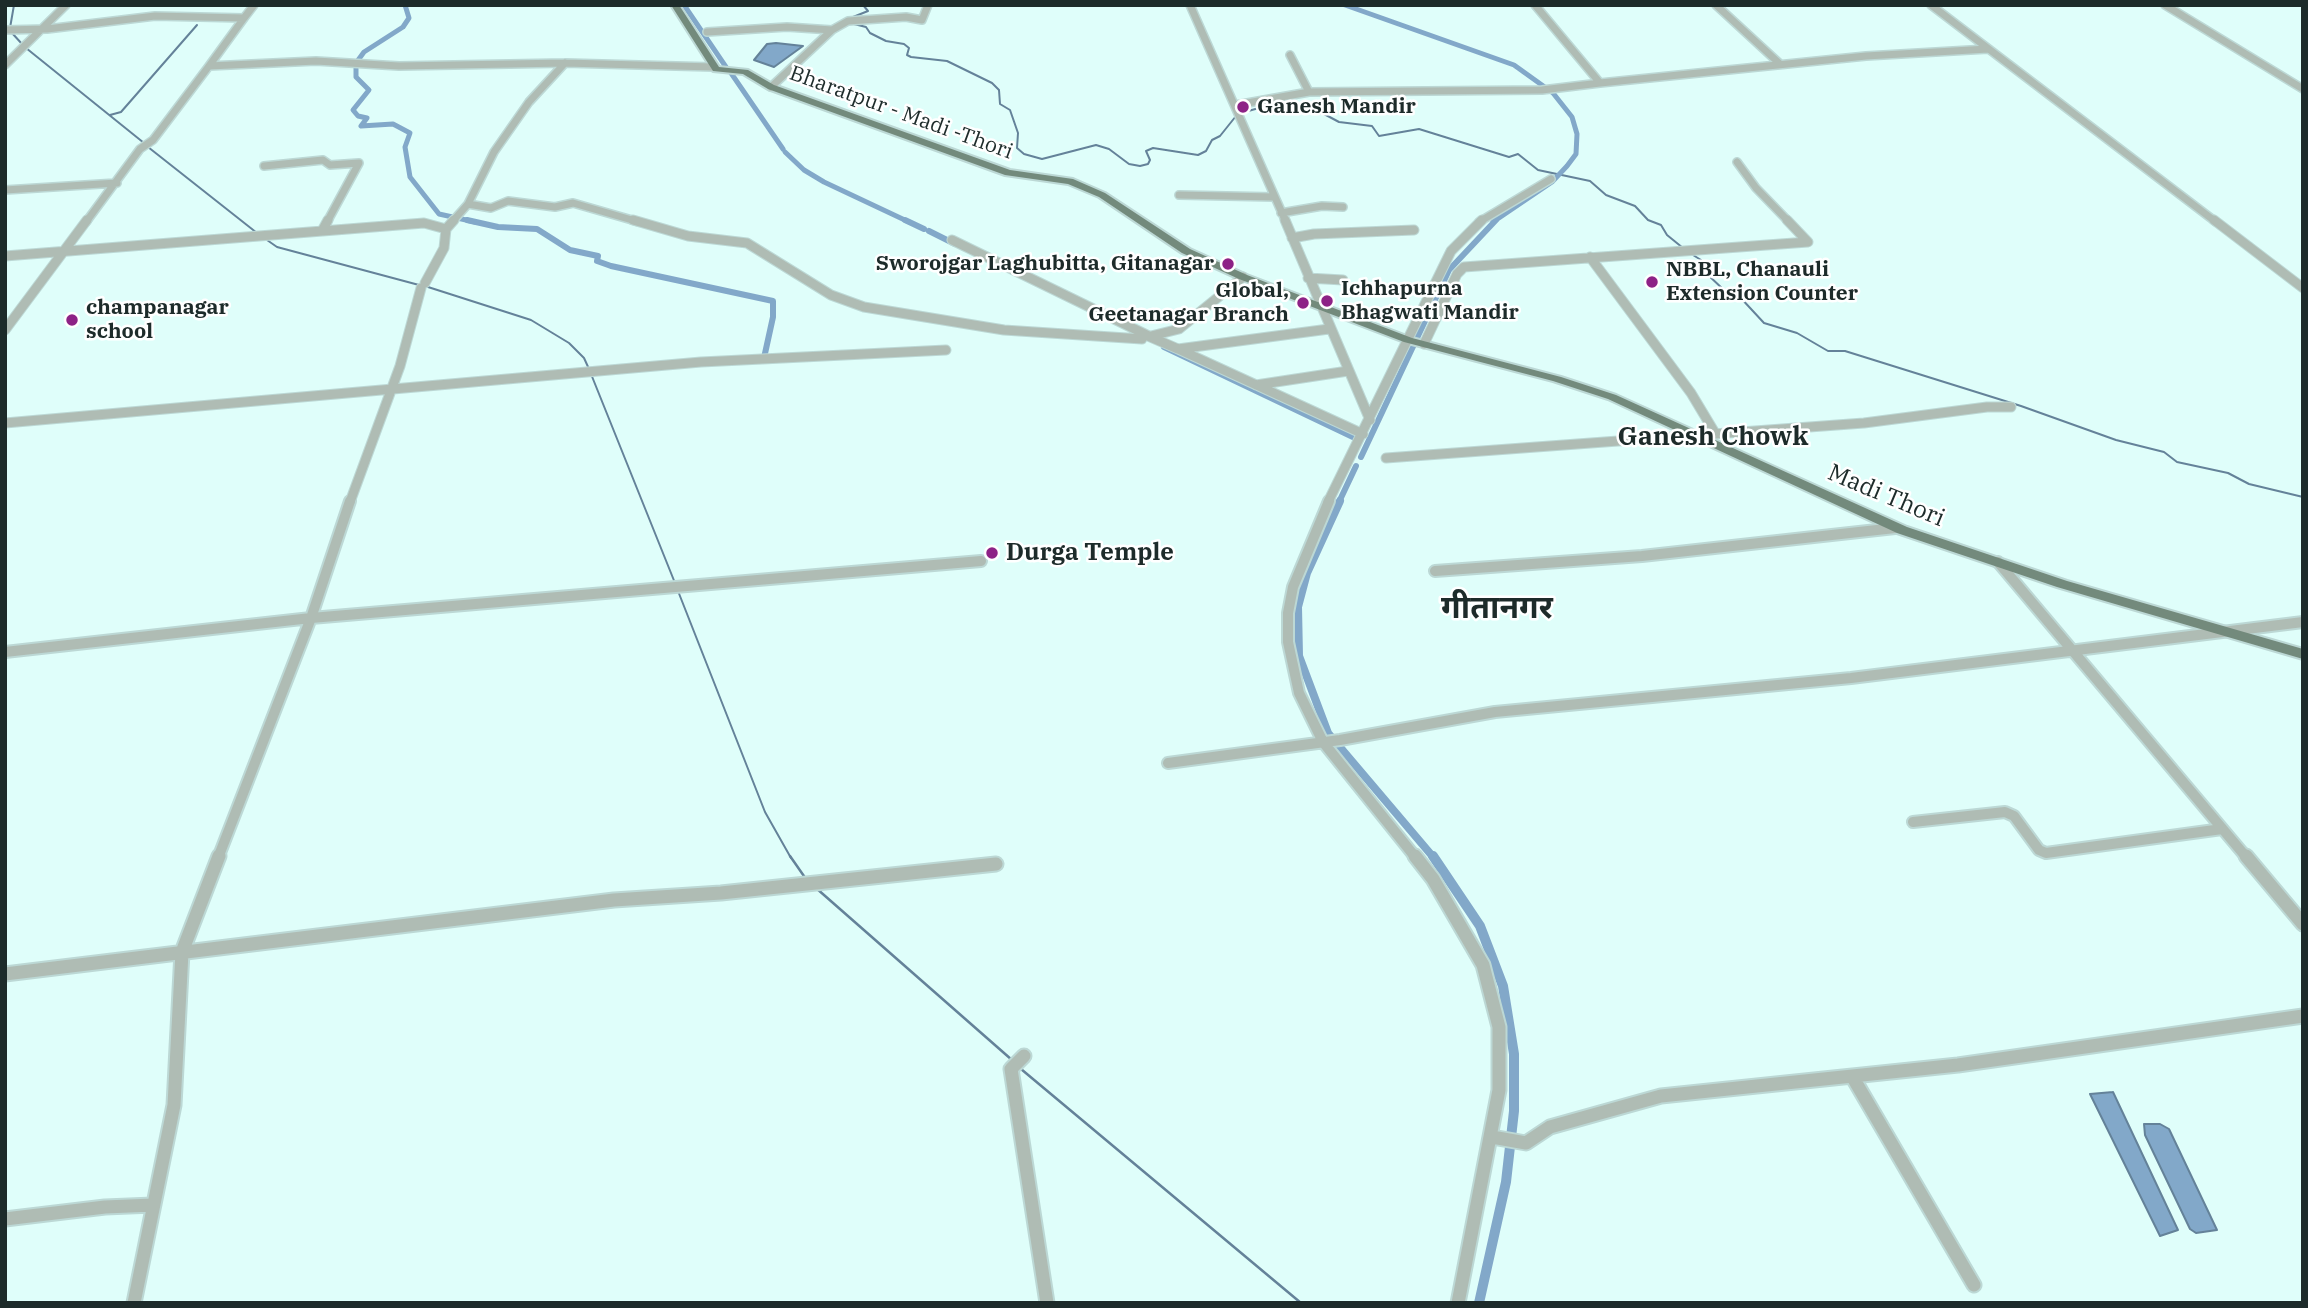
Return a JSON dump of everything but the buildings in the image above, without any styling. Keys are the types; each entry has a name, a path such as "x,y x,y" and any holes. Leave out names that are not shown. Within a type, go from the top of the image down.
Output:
{"main road":[{"path":"675,5 713,67"},
{"name":"Bharatpur - Madi -Thori","path":"713,67 745,72 771,87 1008,173 1058,178 1082,186 1102,195 1186,251 1243,277 1415,342"},
{"name":"Madi Thori","path":"1415,342 1557,379 1612,397 1895,528 2159,613 2303,654"}],"street":[{"path":"5,65 66,5"},
{"path":"5,330 62,252 254,5"},
{"path":"771,87 832,30 851,21 900,17 925,19 928,5"},
{"path":"1190,5 1239,112 1318,305 1370,420"},
{"path":"1535,5 1600,83"},
{"path":"1716,5 1780,64"},
{"path":"1931,5 2303,288"},
{"path":"2165,5 2246,51 2303,89"},
{"path":"5,30 42,29 155,16 244,18"},
{"path":"707,32 787,27 832,30"},
{"path":"1239,112 1309,92 1549,89 1780,64 1988,49"},
{"path":"1290,55 1309,92"},
{"path":"209,66 316,61 399,66 565,63 713,67"},
{"path":"134,1303 174,1105 182,952 311,618 400,366 423,286 444,248 446,229 468,204 495,152 529,102 565,63"},
{"path":"264,166 323,160 330,165 359,163 322,231"},
{"path":"1458,1303 1498,1138 1499,1027 1483,965 1433,879 1324,742 1299,693 1288,642 1288,613 1293,587 1313,533 1370,420 1460,269 1808,240 1756,188 1737,162"},
{"path":"1415,342 1451,251 1463,236 1502,207 1551,179"},
{"path":"5,190 117,183"},
{"path":"1179,195 1274,197"},
{"path":"468,204 491,208 508,201 555,207 573,203 688,236 747,243 831,295 864,307 1016,332 1142,338"},
{"path":"1281,213 1322,206 1343,207"},
{"path":"5,256 424,223 446,229"},
{"path":"1292,238 1314,234 1414,230"},
{"path":"952,240 1153,338"},
{"path":"1590,257 1691,393 1715,433"},
{"path":"1243,277 1179,329 1164,335 1148,336 1363,434"},
{"path":"1308,278 1343,280"},
{"path":"1178,349 1329,329"},
{"path":"5,423 701,362 947,350"},
{"path":"1256,386 1348,370"},
{"path":"1386,458 1864,423 1987,407 2011,407"},
{"path":"1435,571 1642,556 1895,528"},
{"path":"5,652 311,618 981,561"},
{"path":"1998,562 2303,924"},
{"path":"1168,763 1340,740 1495,712 2073,653 2303,622"},
{"path":"1913,822 2005,812 2014,816 2039,849 2046,853 2222,829"},
{"path":"5,974 614,900 721,893 996,863"},
{"path":"1498,1138 1526,1143 1550,1126 1661,1097 1958,1065 2303,1016"},
{"path":"1024,1056 1011,1069 1047,1303"},
{"path":"1852,1076 1974,1285"},
{"path":"5,1219 92,1208 153,1205"}],"water":[{"path":"767,44 803,46 774,67 754,60"},
{"path":"2113,1092 2178,1230 2160,1236 2090,1094"},
{"path":"2144,1124 2160,1124 2169,1129 2217,1230 2196,1233 2190,1229 2145,1135"}],"waterway":[{"path":"10,28 14,5"},
{"path":"356,63 364,52 403,27 409,18 405,5"},
{"path":"684,5 728,70"},
{"path":"853,17 868,11 863,5"},
{"path":"1345,5 1514,65 1553,93 1572,117 1577,134 1576,154 1567,166 1552,182 1493,222"},
{"path":"854,24 866,27 870,33 886,41 904,44 909,48 907,55 911,57 947,61 992,83 999,90 1000,104 1010,110 1018,133 1017,148 1024,154 1042,159 1096,145 1109,149 1129,164 1140,166 1148,164 1150,160 1146,151 1153,148 1198,155 1206,151 1212,140 1220,136 1236,116"},
{"path":"110,115 121,112 197,25"},
{"path":"12,33 22,44"},
{"path":"26,48 144,143"},
{"path":"356,66 356,77 369,90 353,110 358,116 367,118 361,126 393,124 410,133 405,147 410,177 439,214 475,222"},
{"path":"731,73 783,149"},
{"path":"1241,113 1259,108 1324,114 1339,122 1372,126 1379,136 1419,129 1509,157 1518,154 1538,170 1590,181 1606,195 1635,206 1648,220 1661,225 1667,235 1683,248"},
{"path":"148,147 257,233"},
{"path":"785,152 804,170 824,182 909,222"},
{"path":"467,220 498,227 537,229 570,250 598,256 597,261 611,266 773,301 773,317 764,358"},
{"path":"905,220 924,229"},
{"path":"1361,457 1449,270 1496,220"},
{"path":"929,231 955,244"},
{"path":"267,240 277,247 419,285"},
{"path":"1693,255 1701,260 1707,274 1725,291 1739,296 1764,323 1797,333 1828,351 1845,351 2021,406 2116,440 2164,452 2177,462 2228,473 2249,484 2303,497"},
{"path":"428,287 531,320 569,343 584,358 589,369"},
{"path":"1164,347 1355,438"},
{"path":"591,374 675,583"},
{"path":"1339,502 1356,466"},
{"path":"1340,501 1307,573 1298,607 1299,656 1328,733 1434,858"},
{"path":"678,591 765,812 791,858"},
{"path":"790,856 806,879"},
{"path":"1433,856 1480,926 1503,986 1514,1054 1514,1111 1506,1182 1479,1303"},
{"path":"816,888 1012,1060"},
{"path":"1021,1069 1301,1303"}],"place":[{"name":"Ganesh Mandir","path":"1243,107"},
{"name":"Sworojgar Laghubitta, Gitanagar","path":"1228,264"},
{"name":"NBBL, Chanauli Extension Counter","path":"1652,282"},
{"name":"Ichhapurna Bhagwati Mandir","path":"1327,301"},
{"name":"Global, Geetanagar Branch","path":"1303,303"},
{"name":"champanagar school","path":"72,320"},
{"name":"Durga Temple","path":"992,553"}],"district":[{"name":"Ganesh Chowk","path":"1713,437"},
{"name":"गीतानगर","path":"1497,609"}]}
